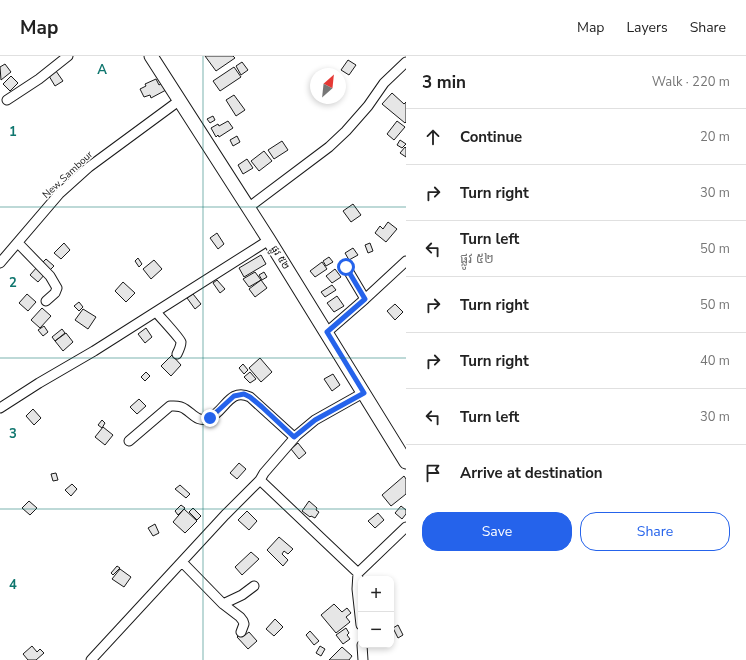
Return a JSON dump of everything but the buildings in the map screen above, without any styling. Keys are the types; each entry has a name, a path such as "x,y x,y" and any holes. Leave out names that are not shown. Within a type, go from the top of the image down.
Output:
{"street":[{"path":"6,100 39,79 68,56"},
{"name":"ផ្លូវ ៥២","path":"151,56 327,332 406,462"},
{"path":"248,208 329,147 346,131 368,106 384,83 406,62"},
{"name":"New Sambour","path":"0,262 59,194 89,166 180,100"},
{"path":"0,408 94,351 269,240"},
{"path":"18,243 50,276 57,288 55,293 46,301"},
{"path":"327,332 406,261"},
{"path":"346,267 365,299"},
{"path":"156,312 170,329 180,338 181,344 177,354"},
{"path":"91,660 225,515 260,480 264,473 294,437 315,420 364,393"},
{"path":"129,441 170,406 177,406 185,409 196,418 203,420 210,418 234,396 241,394 250,397 294,437"},
{"path":"260,480 358,573"},
{"path":"360,612 357,589 358,573 406,527"},
{"path":"182,562 223,604 243,621 241,632"},
{"path":"223,604 242,595 254,586"},
{"path":"362,648 363,660"}],"route":[{"path":"210,418 234,396 244,394 262,407 294,437 315,420 364,393 327,332 365,299 346,267"}]}
